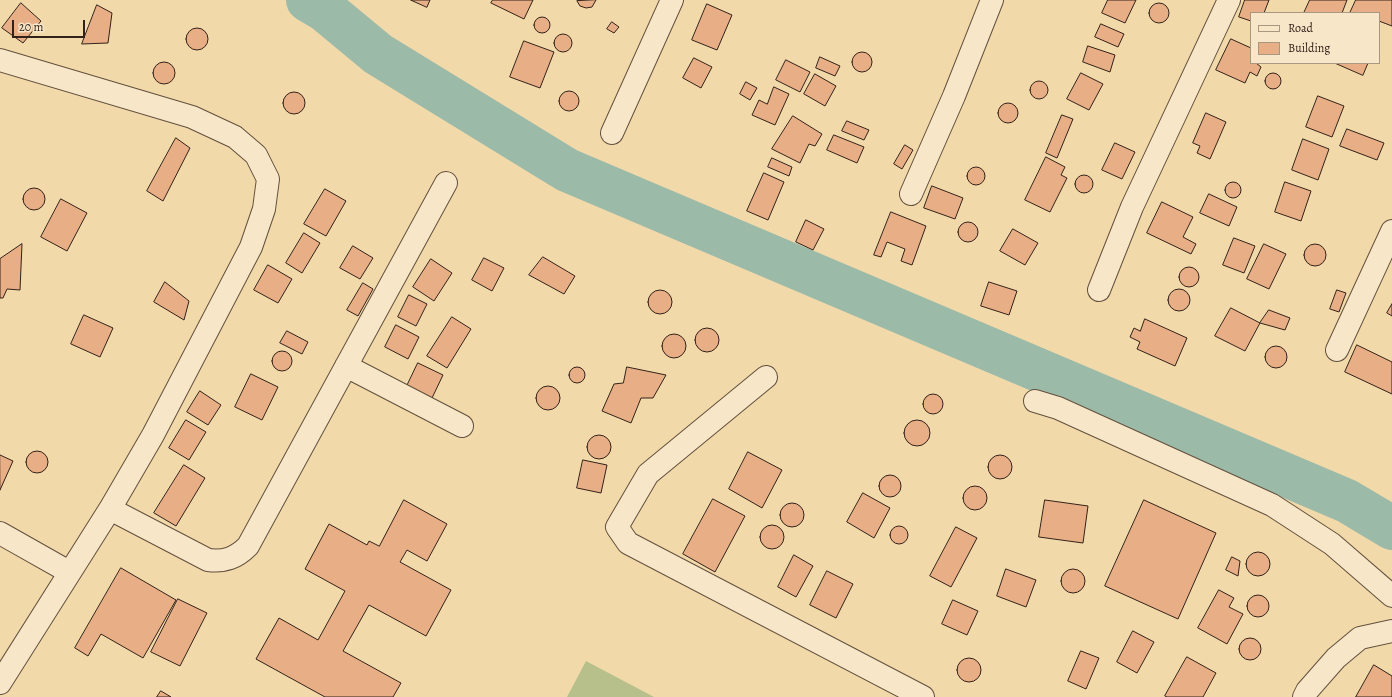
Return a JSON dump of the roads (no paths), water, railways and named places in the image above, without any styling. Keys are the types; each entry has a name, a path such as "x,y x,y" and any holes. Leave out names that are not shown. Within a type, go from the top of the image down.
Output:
{"street":[{"path":"612,133 672,0"},
{"path":"911,194 954,96 992,0"},
{"path":"1099,290 1132,207 1229,0"},
{"path":"0,60 192,117 235,136 256,155 268,180 264,210 250,247 153,435 110,509 0,683"},
{"path":"110,509 208,560 225,560 240,554 248,546 446,182"},
{"path":"1337,350 1392,231"},
{"path":"346,366 462,426"},
{"path":"766,377 648,474 617,527 628,543 923,697"},
{"path":"1034,402 1058,408 1272,505 1332,544 1392,596"},
{"path":"0,533 69,572"},
{"path":"1304,697 1307,691 1336,658 1360,638 1392,631"}],"waterway":[{"path":"308,0 325,10 378,54 567,170 1347,501 1392,528"}]}
